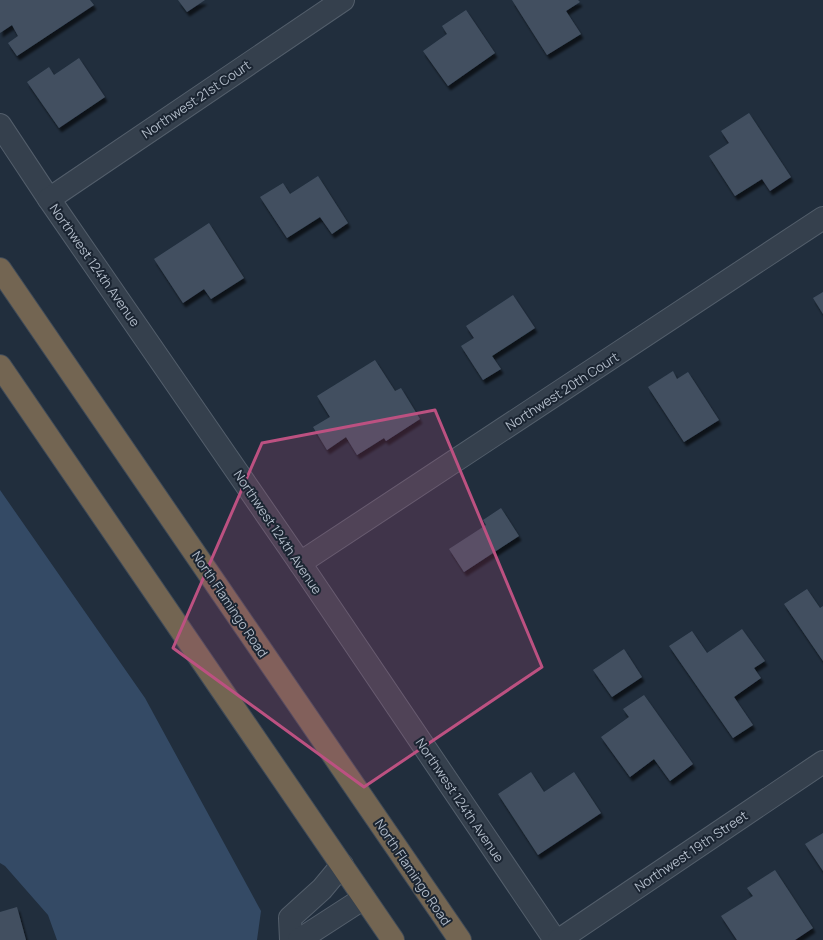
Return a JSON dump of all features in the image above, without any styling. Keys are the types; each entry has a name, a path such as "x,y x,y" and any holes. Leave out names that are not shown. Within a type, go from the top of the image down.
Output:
{"highway":[{"name":"North Flamingo Road","path":"0,269 460,940"},
{"path":"0,366 393,940"}],"street":[{"name":"Northwest 21st Court","path":"48,198 343,0"},
{"name":"Northwest 124th Avenue","path":"0,125 48,198 300,563 555,940"},
{"name":"Northwest 20th Court","path":"300,563 823,218"},
{"name":"Northwest 19th Street","path":"559,940 823,762"},
{"path":"291,940 290,918 322,890 342,865"},
{"path":"299,940 364,898"}],"highlighted area":[{"path":"435,410 542,667 364,787 173,648 262,443"}],"water":[{"path":"0,490 145,698 261,911 257,940 57,940 48,915 5,866 0,863"}],"building":[{"path":"0,0 90,0 94,5 17,56 8,43 18,36 12,25 0,33"},
{"path":"178,0 205,0 187,12"},
{"path":"512,0 578,0 580,2 566,11 581,34 547,55"},
{"path":"466,10 495,53 448,86 423,51 447,34 442,26"},
{"path":"79,58 105,97 59,128 27,82 49,67 54,75"},
{"path":"749,113 791,177 770,191 762,179 735,196 709,156 729,143 721,131"},
{"path":"318,176 348,223 332,234 320,217 287,238 260,197 283,183 290,194"},
{"path":"209,223 244,278 211,299 204,289 183,303 154,259"},
{"path":"823,292 823,314 813,298"},
{"path":"513,295 535,328 492,356 501,369 483,380 461,346 474,338 466,326"},
{"path":"375,360 395,391 401,388 420,419 386,441 384,438 357,455 346,437 327,450 313,427 330,417 317,396"},
{"path":"673,371 677,379 688,372 719,420 684,442 648,387"},
{"path":"501,508 519,536 464,572 449,549 486,525 483,520"},
{"path":"807,589 820,608 823,606 823,661 784,604"},
{"path":"742,629 765,661 754,668 761,678 734,697 753,725 733,738 669,646 692,631 707,653"},
{"path":"624,649 642,677 612,697 593,670"},
{"path":"644,695 693,764 670,781 654,759 630,777 601,737 629,717 623,709"},
{"path":"531,772 544,792 574,772 601,813 538,855 498,794"},
{"path":"823,833 823,871 805,844"},
{"path":"775,870 813,928 795,940 737,940 721,916 753,896 747,888"},
{"path":"17,907 26,940 0,940 0,912"}]}
